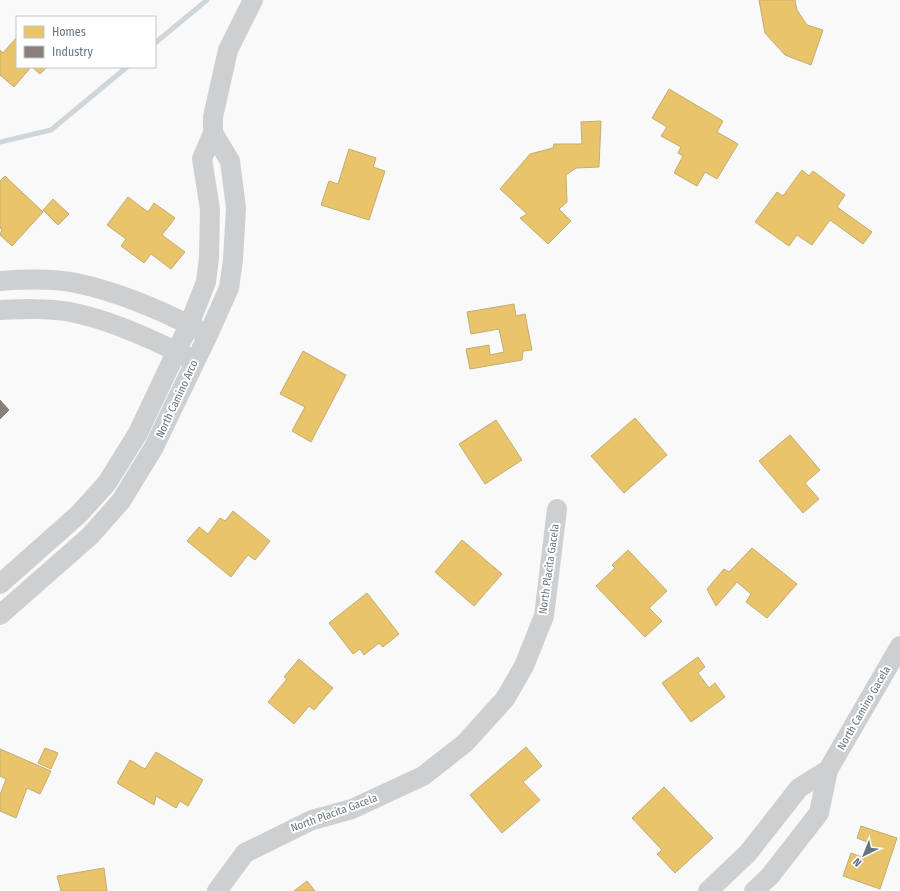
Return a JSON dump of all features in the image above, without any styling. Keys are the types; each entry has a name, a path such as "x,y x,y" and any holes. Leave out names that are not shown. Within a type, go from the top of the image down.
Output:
{"street":[{"name":"North Camino Arco","path":"0,615 90,536 121,501 154,446 194,361 208,335 228,288 233,260 236,208 230,161 214,133 213,117 228,50 253,0"},
{"name":"North Camino Arco","path":"0,584 79,514 107,483 138,433 189,325 206,282 210,258 210,209 202,159 214,133"},
{"path":"0,281 24,279 76,283 129,299 189,325 208,335"},
{"path":"0,310 25,308 70,312 119,327 194,361"},
{"name":"North Placita Gacela","path":"217,891 246,853 312,820 352,809 423,776 465,744 505,699 524,666 544,616 557,509"},
{"name":"North Camino Gacela","path":"754,891 770,876 819,813 828,770 900,646"},
{"name":"North Camino Gacela","path":"708,891 748,853 799,788 828,770"}],"building: Homes":[{"path":"759,0 795,0 797,10 807,25 823,30 811,65 785,55 765,33"},
{"path":"16,38 16,68 30,68 14,87 0,75 0,50 3,53"},
{"path":"33,68 46,68 40,74"},
{"path":"669,89 723,121 717,132 738,144 717,179 705,172 697,186 674,173 683,156 678,153 681,147 661,136 667,127 652,118"},
{"path":"601,121 599,167 576,168 566,175 567,202 559,209 571,221 548,244 520,218 527,214 500,189 530,154 553,148 554,144 582,144 581,122"},
{"path":"349,149 376,158 373,167 385,171 369,220 321,205 329,181 338,184"},
{"path":"802,170 809,176 813,171 845,195 837,207 872,232 863,244 830,220 812,245 797,235 789,246 755,222 777,192 783,196"},
{"path":"5,176 43,212 12,246 0,235 2,229 0,228 0,181"},
{"path":"128,197 148,212 154,203 175,218 162,235 185,252 171,269 151,254 144,263 121,246 126,239 107,225"},
{"path":"53,199 69,214 58,225 43,210"},
{"path":"514,304 516,316 525,314 532,350 523,351 522,360 470,369 466,349 489,345 490,355 504,352 499,329 471,334 467,312"},
{"path":"303,351 346,375 311,442 292,431 305,407 280,394"},
{"path":"635,418 667,455 624,493 591,456"},
{"path":"496,420 522,460 485,484 459,444"},
{"path":"790,435 820,470 805,483 819,499 803,513 759,461"},
{"path":"233,511 270,541 255,560 248,555 231,577 187,541 199,527 208,534 220,518 225,521"},
{"path":"462,540 502,574 474,606 435,572"},
{"path":"752,548 797,584 767,618 746,602 751,594 737,582 716,606 707,589 724,569 729,572"},
{"path":"628,550 667,591 649,608 662,621 645,637 596,586 615,568 612,565"},
{"path":"367,593 399,634 383,647 379,643 364,655 360,649 353,654 329,623"},
{"path":"698,657 705,667 698,673 709,688 715,683 725,697 691,722 662,683"},
{"path":"299,659 333,688 314,710 309,706 294,724 268,702 287,679 284,677"},
{"path":"526,747 542,766 523,782 540,800 502,833 470,795"},
{"path":"45,748 58,753 51,769 38,763"},
{"path":"0,749 51,771 40,794 27,788 16,818 0,811 0,795 6,779 0,776"},
{"path":"156,752 203,780 188,806 180,801 176,808 156,796 154,805 117,783 130,760 145,769"},
{"path":"664,787 713,838 675,873 657,854 662,850 632,818"},
{"path":"861,826 897,838 880,889 843,876 851,853 862,857 867,842 857,838"},
{"path":"104,868 107,891 61,891 57,876"},
{"path":"307,881 315,891 294,891"}],"building: Industry":[{"path":"0,400 9,410 0,419"}],"waterway":[{"path":"156,42 207,0"},
{"path":"0,142 51,130 126,68"}]}
